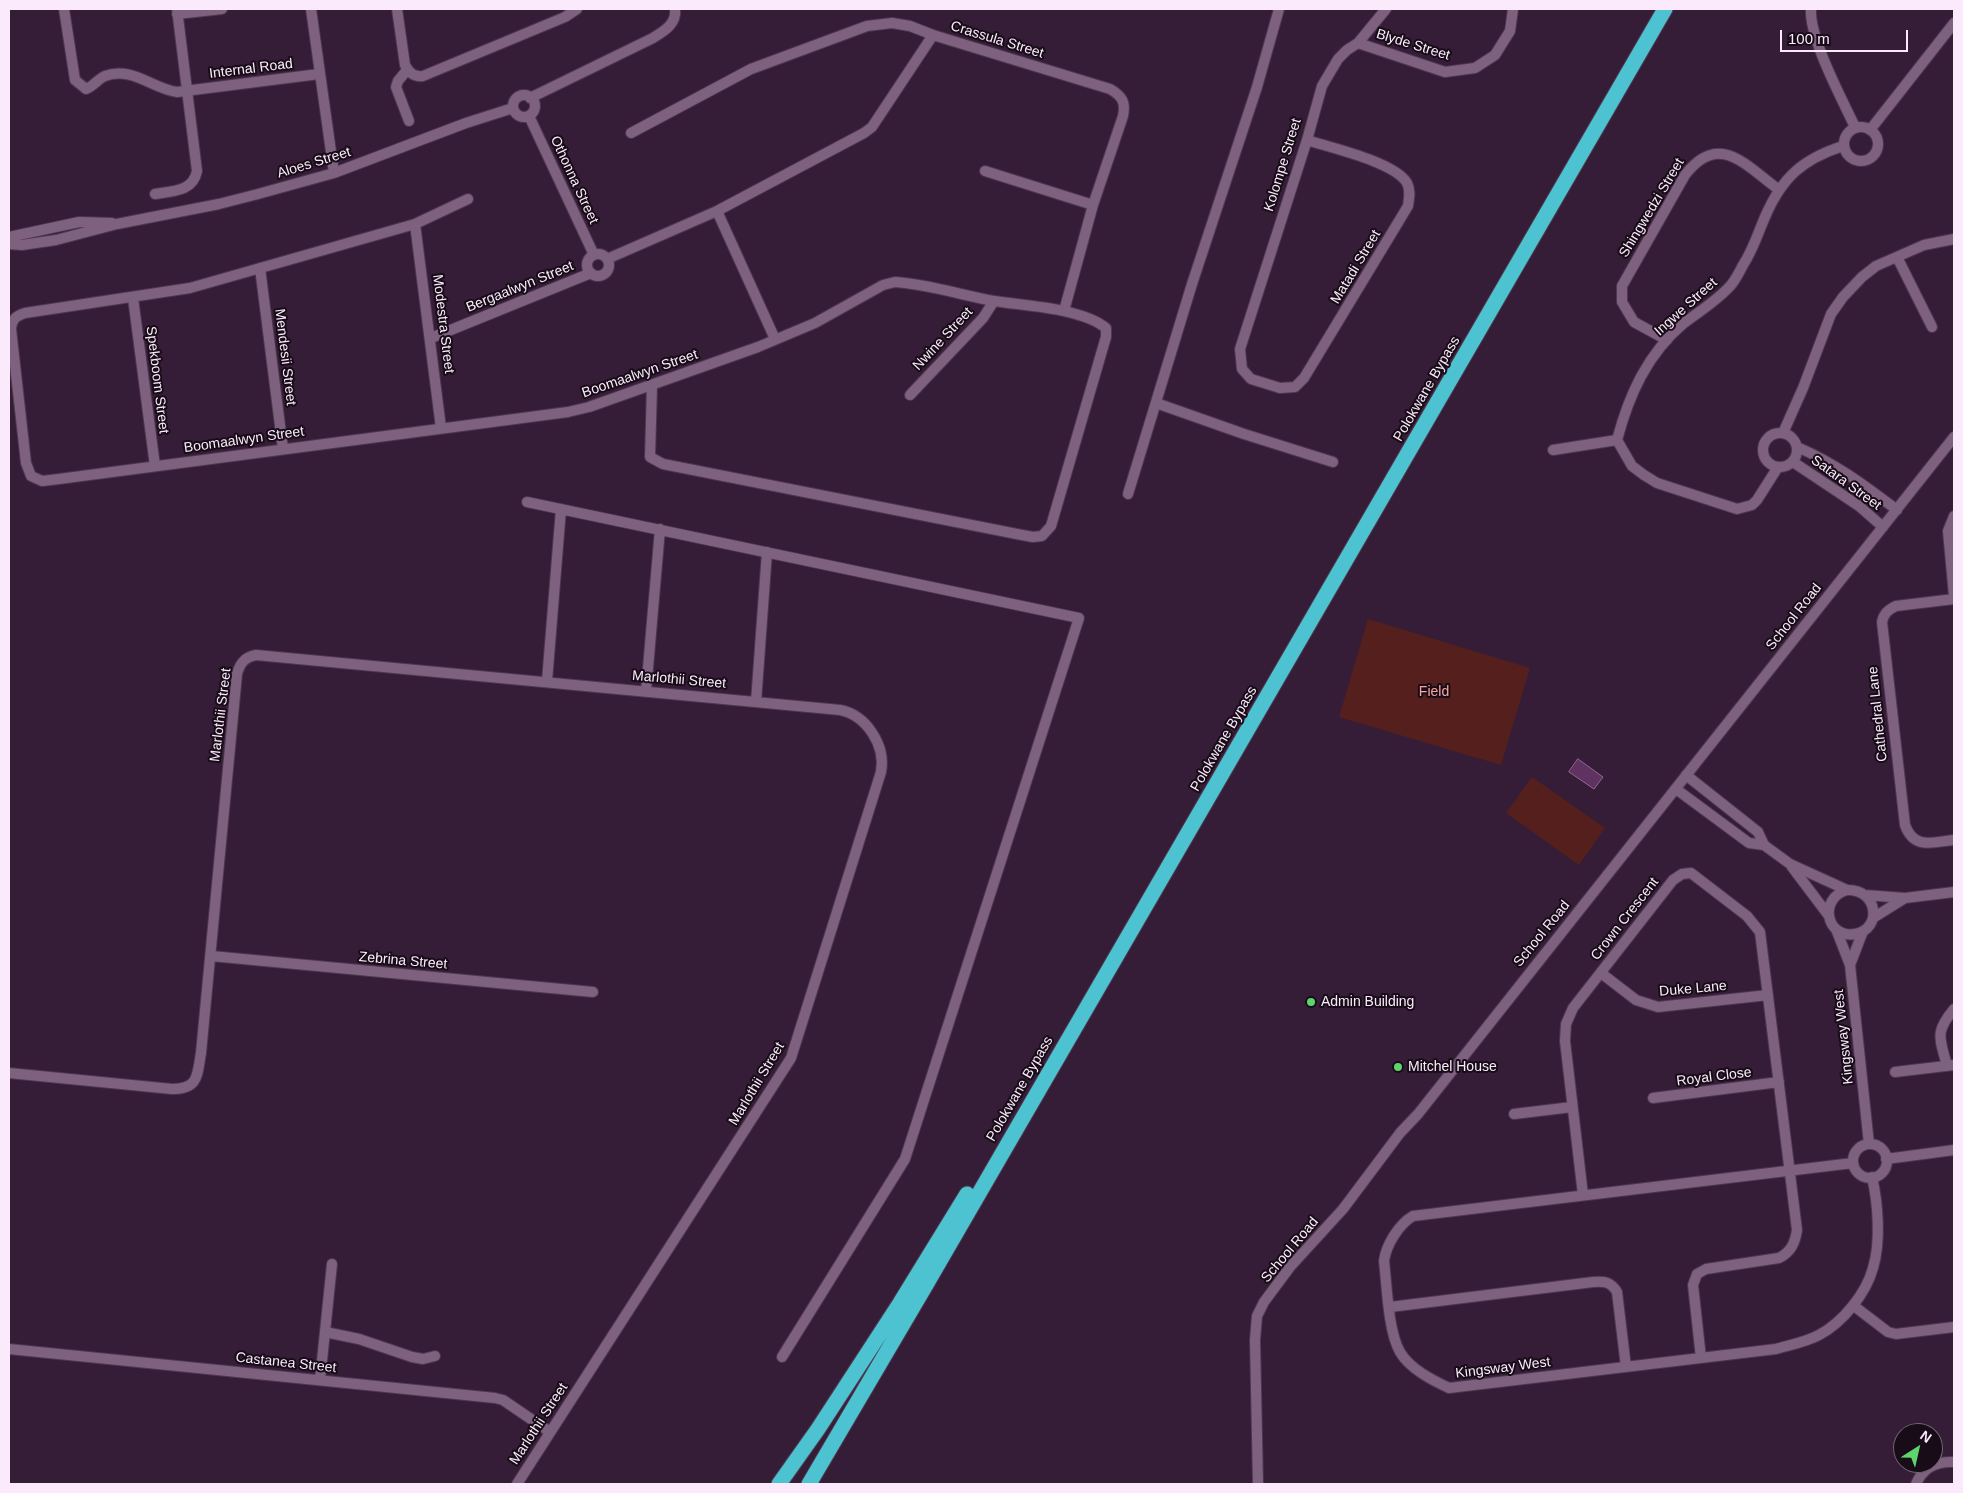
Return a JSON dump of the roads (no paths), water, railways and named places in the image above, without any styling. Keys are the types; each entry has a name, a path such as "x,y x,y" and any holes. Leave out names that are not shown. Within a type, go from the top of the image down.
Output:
{"highway":[{"name":"Polokwane Bypass","path":"808,1484 926,1285 1665,9"},
{"path":"779,1484 818,1429 900,1303 966,1196 973,1188 986,1180"},
{"path":"820,1484 889,1358 926,1285"}],"street":[{"name":"Internal Road","path":"64,9 75,80 86,89 92,87 105,76 123,75 144,79 165,90 176,92 319,74"},
{"path":"155,194 190,186 196,179 197,170 177,11 222,9"},
{"path":"311,9 334,173"},
{"path":"398,9 405,65 410,72 417,76 423,76 565,17 577,9"},
{"path":"530,98 535,107 530,116 519,116 513,108 514,101 520,96 530,98 653,38 669,28 674,21 675,9"},
{"path":"1128,494 1192,284 1257,87 1279,9"},
{"name":"Kolompe Street","path":"1240,350 1307,140 1322,86 1338,59 1358,43 1386,9"},
{"name":"Blyde Street","path":"1358,43 1445,72 1475,68 1495,55 1510,31 1513,9"},
{"path":"1811,9 1810,19 1818,43 1855,127"},
{"name":"Crassula Street","path":"631,134 751,69 858,29 892,23 910,26 933,35 1110,89 1120,95 1125,106 1123,116 1093,205 1064,311"},
{"path":"1870,130 1954,23"},
{"path":"607,259 717,211 864,133 872,127 933,35"},
{"path":"410,72 398,81 396,87 410,121"},
{"name":"Aloes Street","path":"9,244 22,245 56,240 118,224 219,204 334,173 466,123 513,108"},
{"name":"Othonna Street","path":"530,116 594,255"},
{"path":"1861,126 1876,135 1878,146 1869,159 1858,161 1853,159 1848,156 1843,146 1846,135 1855,127 1861,126"},
{"name":"Matadi Street","path":"1240,350 1242,369 1251,379 1280,388 1294,387 1304,378 1408,206 1410,194 1407,182 1396,172 1382,164 1307,140"},
{"name":"Ingwe Street","path":"1617,440 1625,410 1641,374 1667,340 1732,284 1752,252 1765,216 1778,189 1803,163 1824,152 1843,146"},
{"name":"Shingwedzi Street","path":"1667,340 1634,322 1622,302 1622,286 1685,175 1695,162 1707,154 1724,153 1739,160 1778,189"},
{"path":"985,172 1093,205"},
{"name":"Boomaalwyn Street","path":"468,199 416,224 190,288 25,313 17,316 13,319 11,329 26,463 31,476 42,481 590,407 758,347 815,323 883,285 895,282 994,301 1064,311 1098,322 1106,328 1106,337 1051,526 1042,536 1022,535 663,464 650,457 652,386"},
{"path":"717,211 774,339"},
{"name":"Aloes Street","path":"9,237 79,222 118,224"},
{"name":"Modestra Street","path":"416,224 441,428"},
{"path":"1783,433 1832,314 1843,297 1862,277 1876,266 1924,245 1954,239"},
{"path":"594,255 601,255 607,259 609,266 606,272 600,276 591,273 587,264 594,255"},
{"path":"1897,258 1932,327"},
{"name":"Mendesii Street","path":"260,268 283,449"},
{"name":"Bergaalwyn Street","path":"431,338 591,273"},
{"name":"Spekboom Street","path":"133,298 154,466"},
{"name":"Nwine Street","path":"910,395 983,318 994,301"},
{"path":"1156,403 1244,434 1333,462"},
{"path":"1783,433 1792,437 1797,447 1796,458 1788,466 1772,466 1765,458 1763,446 1770,437 1783,433"},
{"name":"School Road","path":"1258,1484 1255,1340 1257,1316 1264,1302 1290,1267 1343,1209 1400,1134 1954,437"},
{"path":"1553,450 1617,440 1632,466 1657,483 1737,509 1752,505 1757,500 1778,467"},
{"name":"Satara Street","path":"1797,447 1828,461 1844,471 1897,510"},
{"name":"Satara Street","path":"1793,462 1859,506 1883,527"},
{"path":"527,502 1079,618 905,1159 782,1357"},
{"path":"547,681 561,509"},
{"path":"1954,516 1948,531 1954,598"},
{"path":"646,691 660,529"},
{"path":"756,702 767,552"},
{"name":"Cathedral Lane","path":"1954,598 1896,606 1889,609 1884,615 1882,622 1905,825 1909,835 1915,842 1926,843 1954,840"},
{"name":"Marlothii Street","path":"9,1073 172,1089 180,1089 192,1085 196,1080 201,1053 237,674 243,660 256,655 840,710 854,714 864,722 878,745 883,761 881,772 791,1058 516,1484"},
{"path":"1686,775 1758,832 1764,845"},
{"path":"1676,789 1749,843 1764,845 1790,864 1847,890"},
{"name":"Kingsway West","path":"1790,864 1829,916 1850,965 1869,1144"},
{"name":"Crown Crescent","path":"1584,1195 1565,1041 1566,1024 1573,1008 1673,880 1682,874 1691,873 1747,916 1757,926 1762,938 1797,1230 1791,1250 1779,1258 1770,1261 1706,1269 1697,1274 1692,1285 1701,1358"},
{"path":"1829,916 1832,900 1836,895 1847,890 1854,889 1865,894 1905,898 1954,892"},
{"path":"1850,965 1863,931 1873,918 1872,905 1865,894"},
{"path":"1873,918 1905,898"},
{"path":"1836,929 1848,934 1863,931"},
{"name":"Zebrina Street","path":"210,956 593,992"},
{"name":"Duke Lane","path":"1601,973 1636,1000 1658,1007 1768,995"},
{"path":"1894,1072 1951,1066 1939,1036 1944,1020 1954,1009"},
{"name":"Royal Close","path":"1653,1098 1778,1082"},
{"path":"1514,1114 1572,1107"},
{"path":"1869,1144 1882,1150 1886,1159 1884,1169 1877,1176 1872,1177 1860,1174 1853,1162 1857,1150 1869,1144"},
{"path":"1886,1159 1954,1150"},
{"name":"Kingsway West","path":"1853,1162 1422,1214 1408,1219 1387,1248 1384,1261 1395,1341 1401,1353 1423,1373 1449,1388 1701,1358 1776,1348 1804,1341 1828,1330 1854,1306 1873,1268 1878,1215 1872,1177"},
{"path":"320,1380 332,1264"},
{"path":"1390,1307 1593,1282 1608,1282 1612,1284 1617,1292 1626,1367"},
{"path":"1854,1306 1883,1329 1896,1334 1954,1327"},
{"path":"325,1332 412,1357 423,1359 435,1356"},
{"name":"Castanea Street","path":"9,1349 496,1398 502,1400 550,1432"},
{"path":"1916,1484 1921,1474 1930,1466 1940,1462 1954,1462"}],"place":[{"name":"Admin Building","path":"1311,1002"},
{"name":"Mitchel House","path":"1398,1067"}],"park label":[{"name":"Field","path":"1434,692"}]}
